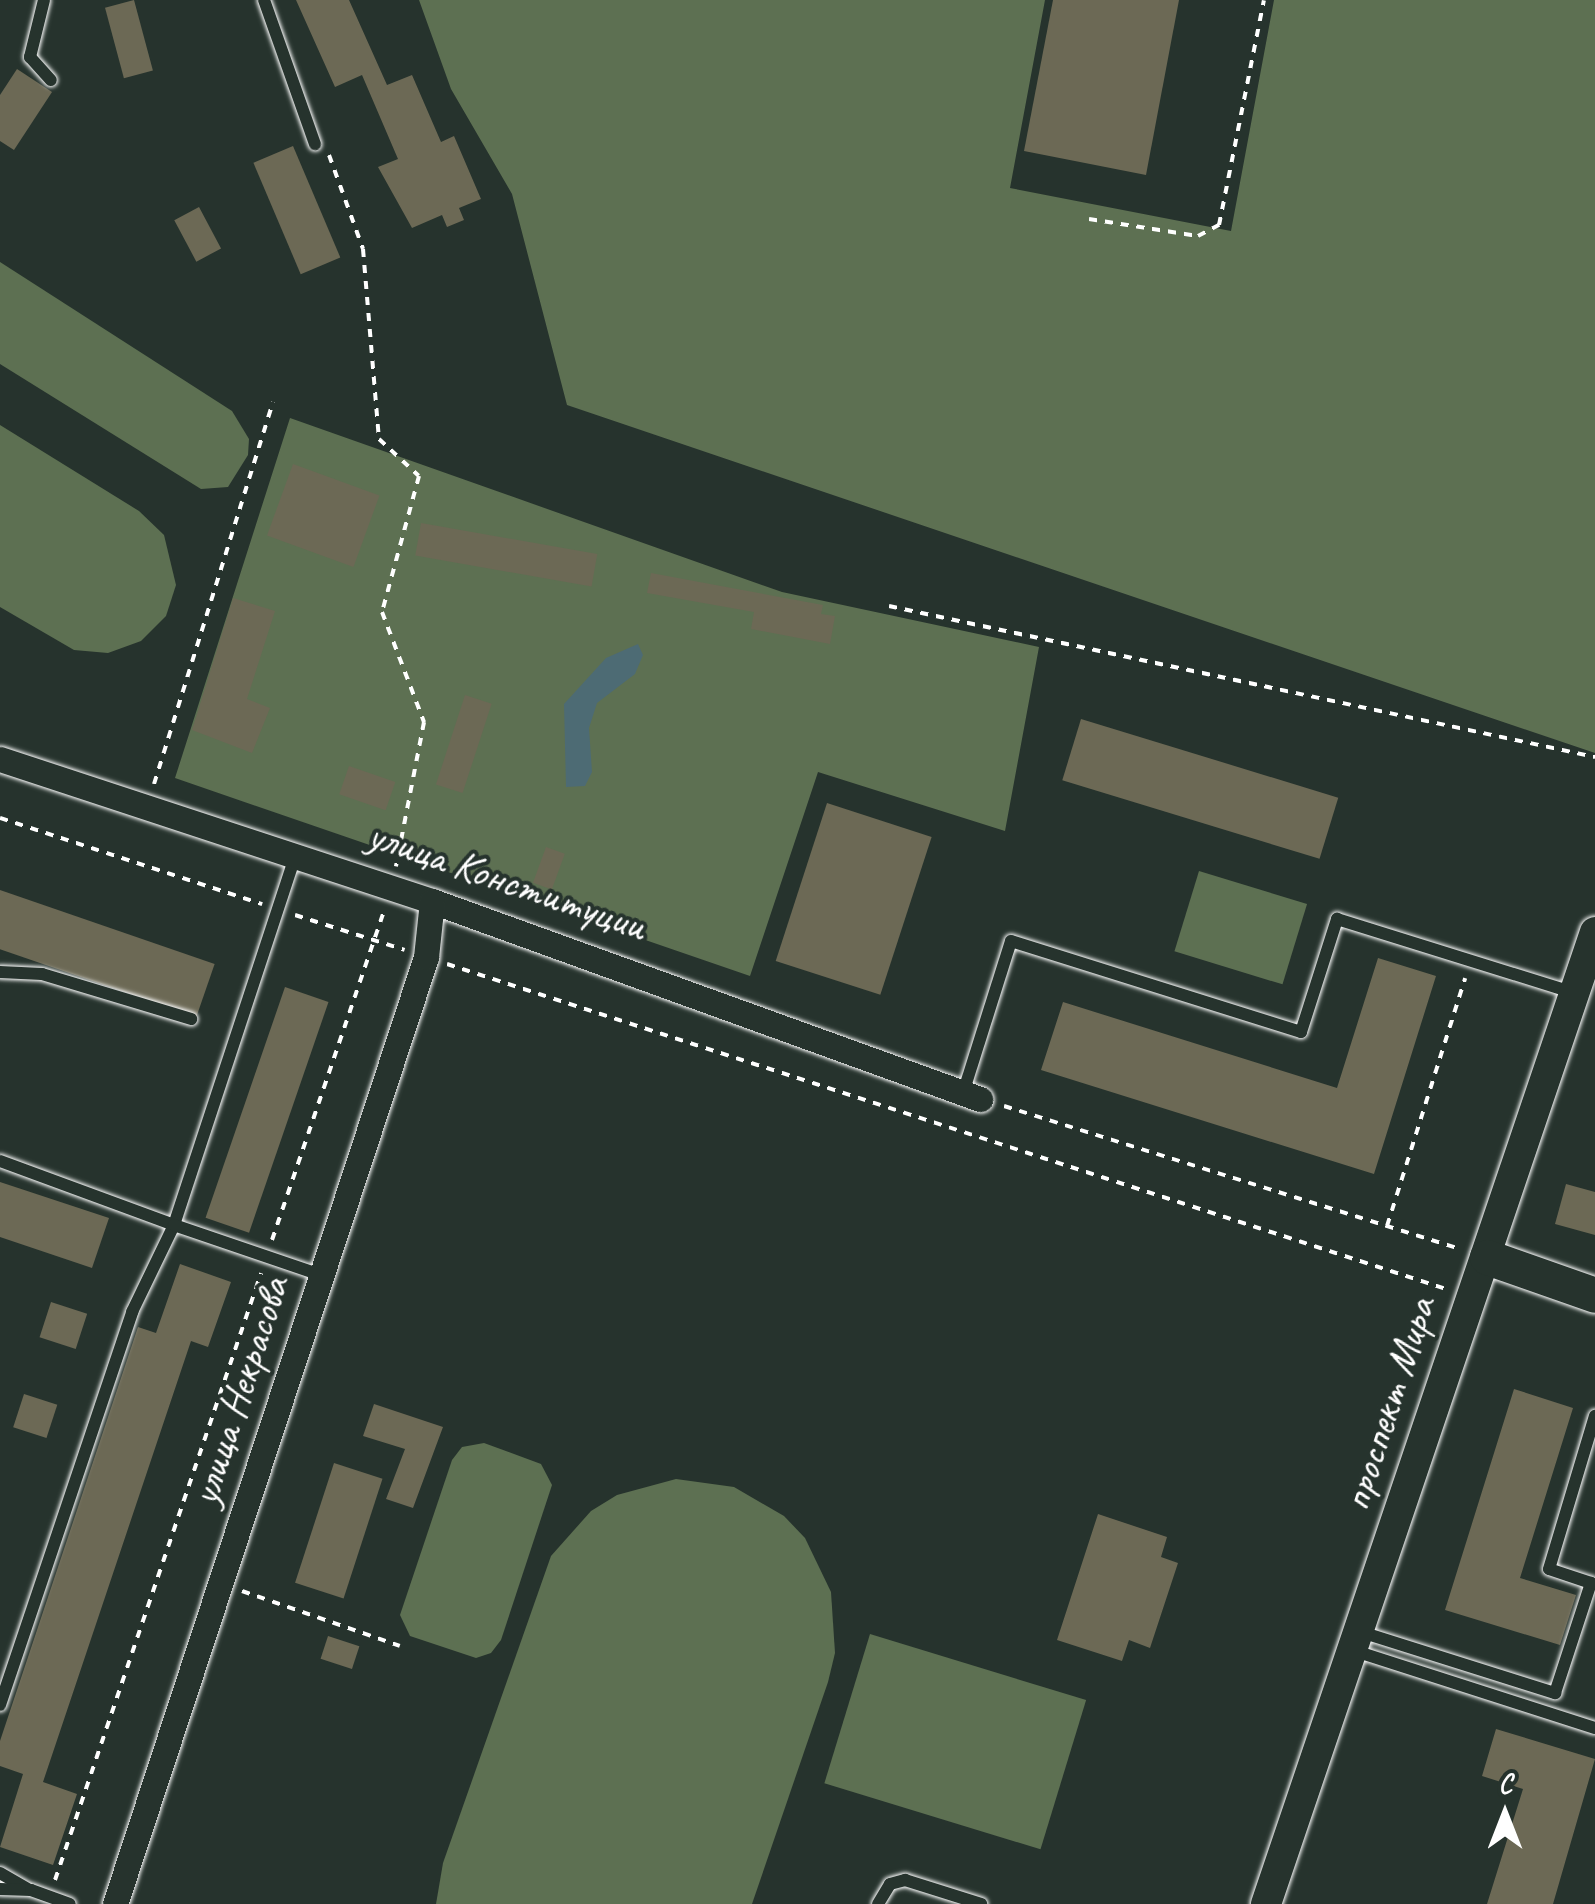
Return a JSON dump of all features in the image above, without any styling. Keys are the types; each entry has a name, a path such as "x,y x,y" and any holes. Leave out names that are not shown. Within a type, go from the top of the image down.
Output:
{"main road":[{"path":"1487,1258 1595,1294"}],"street":[{"name":"улица Конституции","path":"0,759 432,901 972,1095"},
{"name":"улица Некрасова","path":"115,1904 426,957 432,901"},
{"name":"проспект Мира","path":"1266,1904 1595,932"}],"lane":[{"path":"44,0 30,56 51,80"},
{"path":"264,0 320,143"},
{"path":"0,1705 132,1312 174,1225 295,856"},
{"path":"972,1095 1011,941 1301,1032 1337,919 1575,994"},
{"path":"0,972 42,974 191,1019"},
{"path":"0,1161 321,1275"},
{"path":"1355,1641 1555,1693 1590,1583 1549,1569 1595,1416"},
{"path":"1355,1641 1595,1728"},
{"path":"0,1872 31,1890 70,1904"},
{"path":"878,1904 890,1884 905,1880 981,1904"},
{"path":"0,1889 31,1890"}],"path":[{"path":"1088,219 1198,236 1219,225 1264,0"},
{"path":"49,1897 392,888 424,722 382,612 419,476 378,439 364,248 320,143"},
{"path":"146,807 274,402"},
{"path":"889,606 1595,757"},
{"path":"0,818 1370,1267 1470,1294"},
{"path":"1387,1226 1470,961"},
{"path":"972,1095 1487,1258"},
{"path":"219,1582 400,1646"}],"green space":[{"path":"419,0 1045,0 1010,188 1231,231 1274,0 1595,0 1595,753 567,405 512,194 451,89"},
{"path":"0,262 232,411 249,439 248,455 228,487 201,489 0,364"},
{"path":"290,418 782,592 1039,647 1005,831 818,772 750,976 175,778"},
{"path":"0,425 139,511 164,535 176,585 166,616 141,641 108,653 74,650 0,607"},
{"path":"1199,871 1307,904 1283,984 1174,951"},
{"path":"484,1443 541,1464 552,1485 501,1640 491,1653 476,1658 410,1636 400,1615 452,1460 462,1447"},
{"path":"676,1479 734,1487 784,1516 805,1538 831,1592 835,1653 828,1682 752,1904 436,1904 443,1863 551,1556 591,1511 617,1495"},
{"path":"870,1634 1086,1700 1041,1849 824,1783"}],"water":[{"path":"638,644 643,655 635,674 597,703 589,728 592,772 585,786 566,787 564,704 606,658"}],"building":[{"path":"134,0 153,71 124,78 105,8"},
{"path":"296,0 349,0 387,85 412,75 441,142 454,136 481,199 459,208 464,220 447,227 442,215 412,228 378,167 398,159 362,75 335,87"},
{"path":"1053,0 1179,0 1146,175 1024,151"},
{"path":"17,69 52,92 14,150 0,141 0,95"},
{"path":"293,146 340,257 301,274 253,163"},
{"path":"199,207 221,248 196,262 174,220"},
{"path":"293,464 379,495 353,567 267,535"},
{"path":"421,523 597,554 592,587 415,555"},
{"path":"651,573 823,605 821,614 835,616 830,644 751,629 754,612 647,593"},
{"path":"233,598 275,611 247,699 270,708 252,753 192,730"},
{"path":"465,695 492,704 463,793 436,784"},
{"path":"1081,719 1338,798 1320,859 1062,780"},
{"path":"349,766 395,782 386,810 339,794"},
{"path":"827,803 932,837 880,995 776,961"},
{"path":"546,847 565,854 552,890 533,883"},
{"path":"0,890 215,964 196,1017 0,949"},
{"path":"1378,958 1436,976 1374,1174 1041,1070 1063,1002 1337,1088"},
{"path":"285,987 328,1002 249,1233 206,1218"},
{"path":"0,1182 109,1218 92,1268 0,1237"},
{"path":"1566,1184 1595,1192 1595,1235 1555,1224"},
{"path":"180,1264 231,1282 208,1347 191,1341 43,1782 77,1794 53,1865 0,1847 23,1774 0,1766 0,1741 138,1327 156,1333"},
{"path":"51,1302 87,1314 76,1349 40,1337"},
{"path":"1514,1389 1573,1408 1520,1578 1576,1595 1560,1645 1445,1610"},
{"path":"24,1394 57,1405 46,1438 13,1427"},
{"path":"374,1404 443,1427 413,1508 386,1499 405,1449 363,1436"},
{"path":"334,1463 383,1479 344,1599 295,1583"},
{"path":"1098,1514 1167,1537 1161,1557 1178,1563 1150,1648 1129,1640 1122,1661 1057,1640"},
{"path":"328,1636 359,1646 352,1669 321,1659"},
{"path":"1496,1729 1595,1759 1553,1904 1487,1904 1523,1789 1482,1776"}]}
